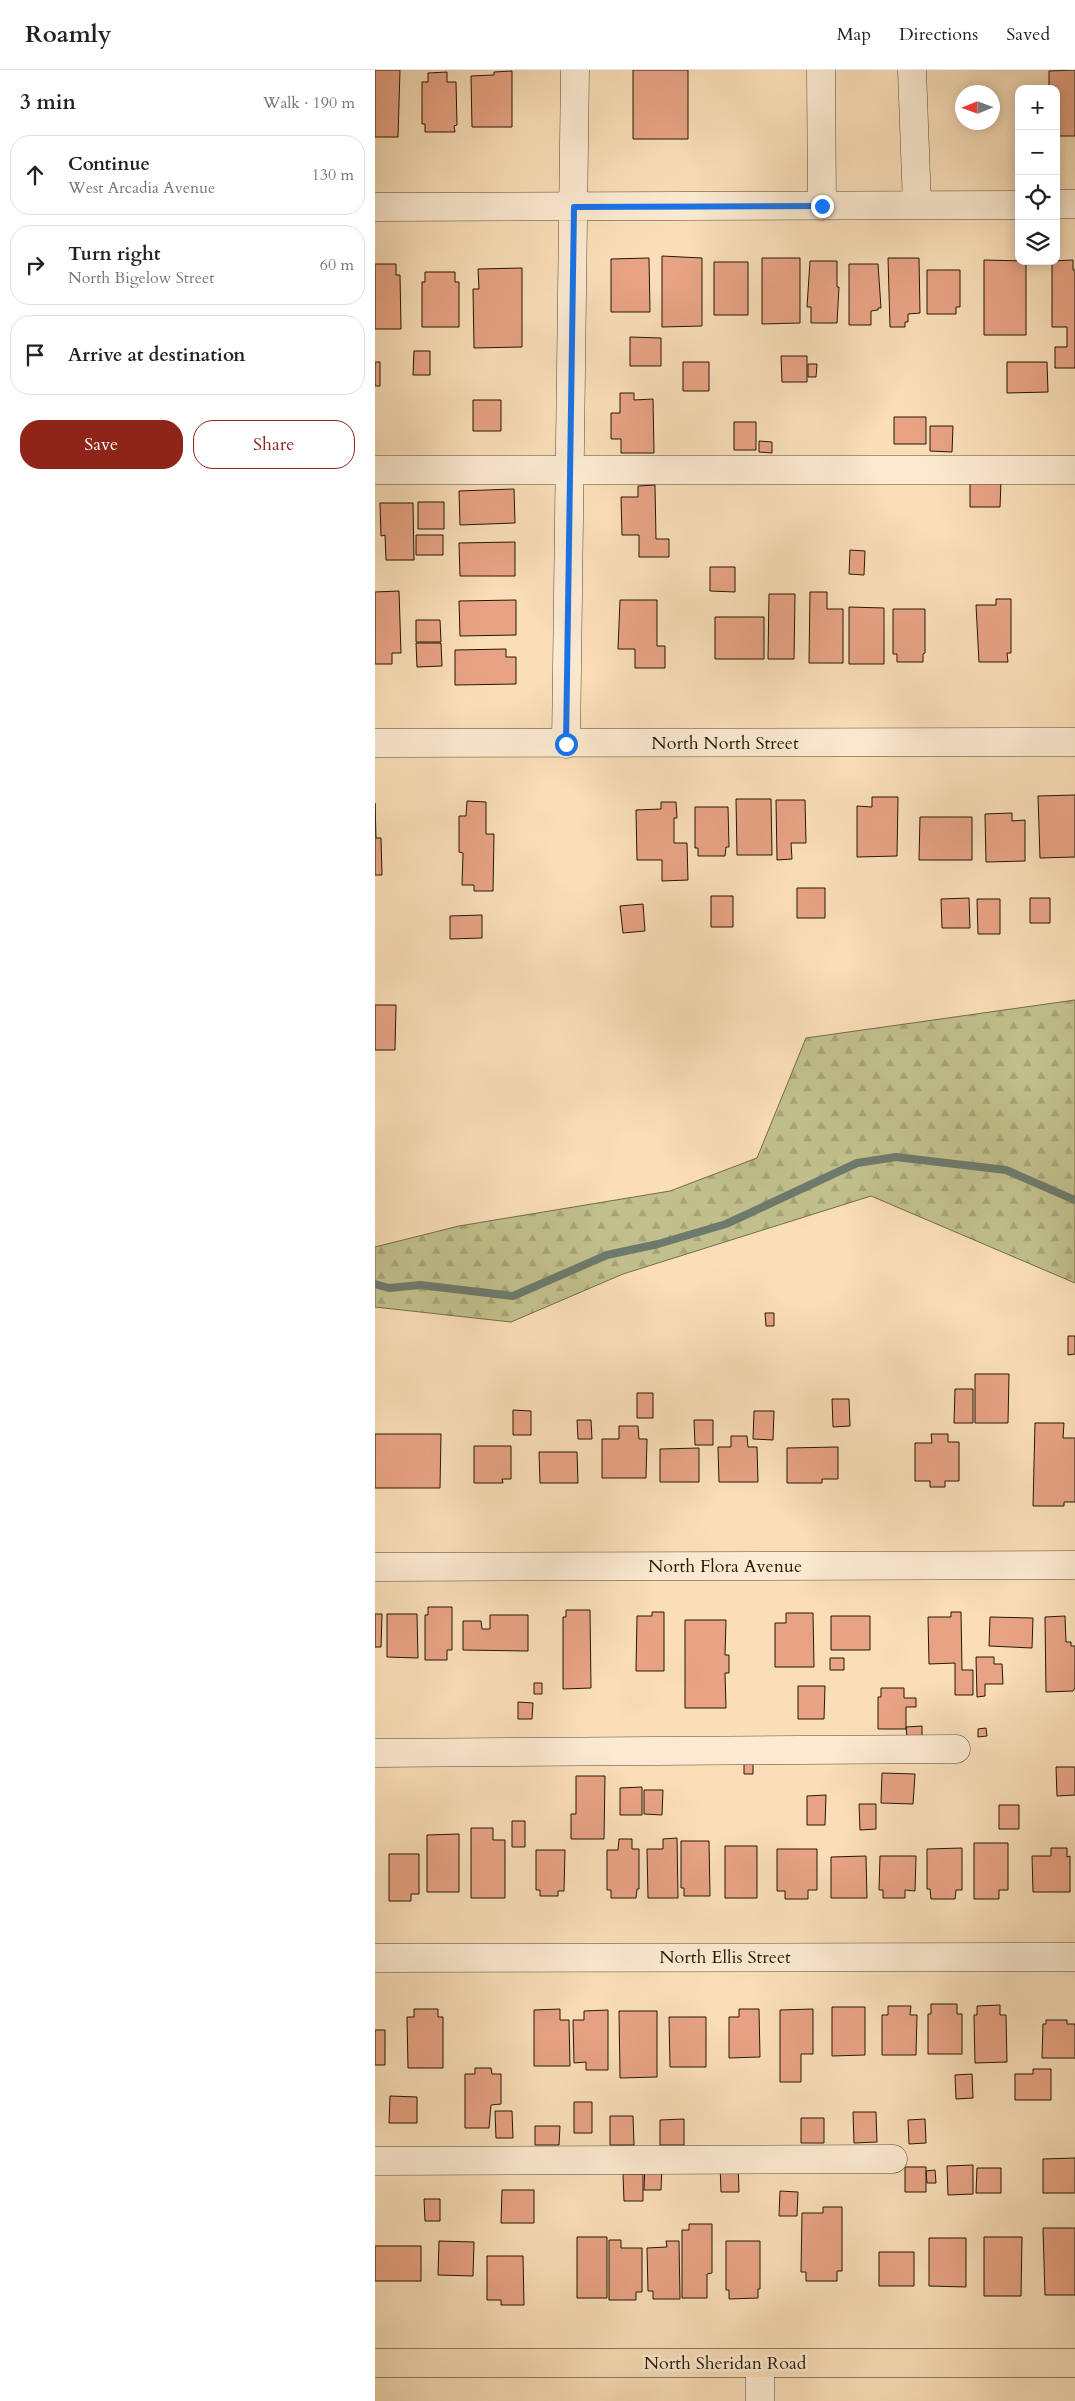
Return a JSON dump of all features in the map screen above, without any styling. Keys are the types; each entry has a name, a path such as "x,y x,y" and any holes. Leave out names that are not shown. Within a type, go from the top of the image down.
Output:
{"main road":[{"name":"North Sheridan Road","path":"375,2363 1075,2363"}],"street":[{"path":"566,744 575,70"},
{"path":"821,70 822,206"},
{"path":"913,70 917,205"},
{"path":"1060,204 1075,204"},
{"path":"375,207 1015,205"},
{"path":"375,470 1075,470"},
{"name":"North North Street","path":"375,743 1075,742"},
{"name":"North Flora Avenue","path":"375,1566 1075,1565"},
{"path":"375,1753 956,1749"},
{"name":"North Ellis Street","path":"375,1958 1075,1957"},
{"path":"375,2161 893,2159"},
{"path":"760,2364 760,2401"}],"green space":[{"path":"1075,1000 1075,1283 871,1196 623,1274 511,1322 375,1307 375,1247 459,1226 670,1191 757,1158 806,1038"}],"building":[{"path":"375,70 400,70 398,137 375,137"},
{"path":"633,70 688,70 688,139 633,139"},
{"path":"1075,70 1075,136 1060,136 1060,85 1049,85 1049,71"},
{"path":"512,71 512,127 472,127 471,76 494,75 494,72"},
{"path":"447,72 447,82 456,82 457,125 454,126 455,132 425,132 425,124 422,124 422,82 428,82 428,73"},
{"path":"662,256 702,258 702,326 662,327"},
{"path":"649,258 650,312 611,312 611,259"},
{"path":"762,258 800,258 800,323 762,324"},
{"path":"888,258 919,258 920,313 908,314 908,322 905,322 905,327 890,327"},
{"path":"984,260 1015,261 1015,265 1026,265 1026,335 984,335"},
{"path":"1073,260 1073,270 1075,270 1075,368 1055,368 1055,347 1067,347 1067,327 1052,327 1052,265 1060,265 1060,261"},
{"path":"810,261 837,261 837,287 839,287 837,323 811,323 811,307 807,307"},
{"path":"714,262 748,262 748,315 714,315"},
{"path":"375,264 396,264 396,275 400,275 401,329 375,329"},
{"path":"849,264 878,264 881,308 871,311 871,325 849,325"},
{"path":"522,268 522,347 474,348 473,289 479,289 478,269"},
{"path":"927,270 960,270 960,307 956,307 956,314 927,314"},
{"path":"425,272 455,272 455,282 459,282 459,327 422,327 422,282 425,282"},
{"path":"630,337 661,338 661,366 630,366"},
{"path":"414,351 430,351 430,375 413,375"},
{"path":"781,356 807,356 807,382 782,382"},
{"path":"375,362 380,362 380,386 375,386"},
{"path":"683,362 709,362 709,391 683,391"},
{"path":"1007,362 1047,362 1048,392 1007,393"},
{"path":"808,364 817,364 816,377 808,377"},
{"path":"620,393 634,393 634,400 653,399 654,453 621,453 621,439 611,439 611,413 620,413"},
{"path":"473,400 501,400 501,431 473,431"},
{"path":"894,417 926,417 926,444 894,444"},
{"path":"734,422 756,422 756,450 734,450"},
{"path":"930,426 953,426 952,452 930,451"},
{"path":"759,441 772,442 772,453 759,452"},
{"path":"970,481 1001,481 1000,507 970,507"},
{"path":"655,485 656,539 669,539 669,557 639,557 639,535 622,535 621,497 638,497 638,486"},
{"path":"514,489 515,523 460,525 459,491"},
{"path":"418,502 444,502 444,529 418,529"},
{"path":"380,503 413,503 414,560 386,560 385,535 381,536"},
{"path":"416,535 443,535 443,555 416,555"},
{"path":"515,542 515,576 460,576 459,543"},
{"path":"850,550 865,551 864,575 849,574"},
{"path":"710,567 735,567 735,592 710,591"},
{"path":"399,591 401,653 392,653 392,664 375,664 375,592"},
{"path":"810,592 827,592 827,609 843,609 843,663 809,663"},
{"path":"769,594 795,594 794,659 768,659"},
{"path":"996,599 1011,599 1011,653 1007,653 1008,662 979,662 976,605 996,605"},
{"path":"516,600 516,635 460,636 459,601"},
{"path":"620,600 657,600 657,646 665,646 665,668 635,668 635,649 618,649"},
{"path":"849,607 884,608 884,664 849,664"},
{"path":"893,609 925,609 925,653 923,654 923,662 897,662 897,654 893,654"},
{"path":"715,617 764,617 764,659 715,659"},
{"path":"416,620 440,620 441,642 416,642"},
{"path":"416,643 441,643 442,666 417,667"},
{"path":"506,649 506,657 516,657 516,684 455,685 455,650"},
{"path":"1075,795 1075,857 1040,858 1038,796"},
{"path":"872,797 898,797 897,856 857,857 857,806 872,807"},
{"path":"736,799 771,799 772,855 737,855"},
{"path":"776,800 805,800 806,843 791,843 792,859 777,860"},
{"path":"467,801 486,802 486,834 494,834 493,891 474,891 474,885 462,885 463,853 459,852 459,816 466,816"},
{"path":"661,802 676,802 677,818 674,818 674,843 687,843 688,880 662,881 662,860 637,860 636,810 661,809"},
{"path":"375,803 376,838 381,838 382,875 375,875"},
{"path":"695,807 728,807 729,847 726,847 725,856 698,856 698,848 695,848"},
{"path":"1012,813 1012,821 1025,820 1025,861 986,862 985,814"},
{"path":"920,817 972,817 972,860 919,860"},
{"path":"797,888 825,888 825,918 797,918"},
{"path":"711,896 733,896 733,927 711,927"},
{"path":"969,898 970,928 942,928 941,899"},
{"path":"1030,898 1050,898 1050,923 1030,923"},
{"path":"977,899 1000,899 1000,934 978,934"},
{"path":"643,904 645,931 623,933 620,906"},
{"path":"482,915 482,938 450,939 450,916"},
{"path":"375,1005 396,1005 395,1050 375,1050"},
{"path":"765,1313 774,1313 774,1326 766,1326"},
{"path":"1068,1336 1075,1336 1075,1354 1068,1355"},
{"path":"975,1374 1009,1374 1008,1423 975,1423"},
{"path":"955,1389 973,1389 973,1423 954,1423"},
{"path":"637,1393 653,1393 653,1418 637,1418"},
{"path":"832,1399 849,1399 850,1426 833,1427"},
{"path":"513,1410 531,1411 531,1435 513,1435"},
{"path":"754,1411 774,1411 773,1440 753,1439"},
{"path":"577,1420 591,1420 592,1439 578,1439"},
{"path":"694,1420 713,1420 713,1445 695,1445"},
{"path":"1035,1423 1064,1423 1063,1438 1075,1438 1075,1502 1064,1502 1064,1506 1033,1506"},
{"path":"619,1426 638,1426 639,1439 647,1439 646,1478 602,1478 602,1439 619,1439"},
{"path":"375,1434 441,1434 440,1488 375,1488"},
{"path":"931,1434 948,1434 948,1442 959,1442 959,1481 945,1481 945,1487 930,1487 930,1481 915,1481 915,1443 932,1443"},
{"path":"731,1436 747,1436 748,1447 757,1447 758,1482 719,1482 718,1447 731,1447"},
{"path":"474,1446 511,1446 511,1479 502,1479 503,1483 474,1483"},
{"path":"838,1447 838,1479 822,1479 822,1483 787,1483 787,1448"},
{"path":"699,1448 699,1482 660,1482 660,1449"},
{"path":"539,1452 577,1452 578,1483 540,1483"},
{"path":"428,1607 452,1607 452,1650 447,1650 447,1660 425,1660 425,1615 428,1615"},
{"path":"566,1610 590,1610 591,1688 563,1689 563,1617 566,1617"},
{"path":"652,1612 664,1612 664,1671 636,1671 637,1616 652,1616"},
{"path":"951,1612 961,1612 962,1670 973,1670 973,1695 955,1695 955,1663 929,1664 928,1617 951,1617"},
{"path":"786,1613 813,1613 814,1667 775,1667 775,1623 786,1623"},
{"path":"375,1614 382,1614 381,1647 375,1647"},
{"path":"387,1614 417,1614 418,1658 387,1657"},
{"path":"490,1615 528,1615 528,1651 463,1650 463,1621 481,1621 482,1629 490,1629"},
{"path":"831,1616 870,1616 870,1650 831,1650"},
{"path":"1065,1616 1066,1642 1071,1642 1071,1646 1075,1646 1075,1688 1073,1691 1046,1692 1045,1617"},
{"path":"990,1617 1033,1618 1032,1648 989,1646"},
{"path":"685,1620 726,1620 725,1655 729,1655 729,1673 725,1673 726,1708 685,1708"},
{"path":"976,1657 994,1657 994,1664 1002,1664 1003,1684 985,1684 985,1696 977,1697"},
{"path":"830,1658 844,1658 844,1670 830,1670"},
{"path":"534,1683 542,1683 542,1694 534,1694"},
{"path":"798,1686 825,1686 824,1719 798,1719"},
{"path":"881,1688 904,1688 904,1698 916,1698 916,1707 906,1707 906,1729 878,1729 878,1697 881,1697"},
{"path":"518,1702 533,1703 532,1719 518,1719"},
{"path":"922,1726 922,1736 907,1737 906,1727"},
{"path":"986,1728 987,1736 978,1737 978,1729"},
{"path":"744,1764 753,1764 753,1774 744,1774"},
{"path":"1056,1767 1075,1767 1075,1795 1057,1796"},
{"path":"882,1773 915,1774 913,1804 881,1803"},
{"path":"576,1776 605,1776 604,1839 571,1839 571,1814 576,1814"},
{"path":"642,1787 642,1815 620,1815 620,1788"},
{"path":"644,1790 663,1790 662,1815 644,1814"},
{"path":"826,1795 825,1825 807,1825 807,1796"},
{"path":"859,1804 876,1804 876,1829 860,1830"},
{"path":"999,1805 1019,1805 1019,1829 999,1829"},
{"path":"512,1821 525,1821 525,1847 512,1847"},
{"path":"471,1828 493,1828 493,1840 505,1840 505,1898 471,1898"},
{"path":"459,1834 459,1892 427,1892 427,1835"},
{"path":"677,1838 678,1898 648,1898 647,1849 663,1849 663,1839"},
{"path":"619,1839 632,1839 632,1849 639,1849 639,1889 637,1889 636,1898 611,1898 611,1890 607,1890 607,1850 618,1850"},
{"path":"681,1841 709,1841 710,1896 684,1896 684,1888 681,1888"},
{"path":"974,1843 1008,1843 1008,1890 999,1890 999,1899 974,1899"},
{"path":"725,1846 757,1846 757,1898 725,1898"},
{"path":"962,1848 962,1890 956,1890 955,1899 931,1899 930,1889 927,1889 927,1849"},
{"path":"1051,1848 1067,1848 1067,1857 1070,1856 1070,1892 1033,1892 1032,1856 1051,1856"},
{"path":"777,1849 817,1849 817,1890 808,1890 808,1899 785,1899 785,1891 777,1891"},
{"path":"536,1850 565,1850 564,1891 558,1891 558,1896 540,1896 540,1890 536,1890"},
{"path":"389,1854 419,1854 419,1894 411,1894 411,1901 389,1901"},
{"path":"866,1856 867,1898 831,1898 831,1857"},
{"path":"880,1856 916,1856 915,1891 905,1890 905,1898 883,1898 883,1890 879,1890"},
{"path":"931,2004 957,2004 957,2014 962,2014 962,2054 928,2054 928,2014 931,2014"},
{"path":"1000,2005 1000,2015 1006,2015 1007,2062 975,2063 974,2015 977,2015 977,2006"},
{"path":"888,2006 911,2006 910,2015 917,2015 916,2055 882,2055 882,2015 888,2015"},
{"path":"832,2007 865,2007 865,2055 832,2056"},
{"path":"414,2009 438,2009 438,2017 443,2017 443,2068 408,2068 407,2017 414,2017"},
{"path":"560,2009 560,2020 569,2020 570,2066 534,2066 534,2010"},
{"path":"739,2009 759,2009 760,2057 729,2058 729,2017 739,2017"},
{"path":"813,2009 813,2054 801,2054 801,2082 780,2082 780,2010"},
{"path":"608,2010 608,2070 586,2070 586,2062 574,2063 573,2020 584,2020 584,2011"},
{"path":"619,2011 657,2011 657,2077 620,2078"},
{"path":"669,2017 706,2017 706,2067 670,2067"},
{"path":"1046,2020 1067,2020 1067,2024 1075,2024 1075,2058 1042,2058 1043,2024 1046,2024"},
{"path":"375,2030 385,2030 385,2065 375,2065"},
{"path":"475,2068 491,2068 492,2074 501,2074 501,2104 491,2105 489,2128 465,2128 465,2074 475,2074"},
{"path":"1033,2069 1051,2069 1051,2100 1015,2100 1015,2074 1033,2074"},
{"path":"972,2074 973,2098 956,2099 955,2075"},
{"path":"390,2096 417,2097 417,2123 389,2123"},
{"path":"574,2102 592,2102 592,2133 574,2133"},
{"path":"495,2111 512,2111 513,2138 496,2138"},
{"path":"853,2112 876,2112 877,2142 854,2143"},
{"path":"610,2116 633,2116 634,2145 610,2145"},
{"path":"801,2118 824,2118 824,2143 801,2143"},
{"path":"684,2119 684,2145 660,2145 660,2120"},
{"path":"925,2119 926,2143 909,2144 908,2120"},
{"path":"535,2126 560,2126 559,2145 535,2145"},
{"path":"1075,2158 1075,2193 1043,2193 1043,2159"},
{"path":"738,2163 739,2192 721,2192 720,2164"},
{"path":"645,2165 662,2166 661,2190 644,2190"},
{"path":"973,2165 973,2194 948,2195 947,2166"},
{"path":"905,2167 926,2167 926,2192 905,2192"},
{"path":"977,2168 1001,2168 1001,2193 976,2193"},
{"path":"935,2170 936,2183 927,2183 926,2171"},
{"path":"623,2174 643,2174 643,2201 624,2201"},
{"path":"502,2190 534,2190 534,2223 501,2223"},
{"path":"780,2191 798,2192 797,2216 779,2216"},
{"path":"424,2199 440,2199 440,2221 425,2221"},
{"path":"823,2207 842,2207 842,2271 837,2271 837,2281 806,2281 806,2272 801,2272 802,2213 823,2213"},
{"path":"689,2224 712,2224 712,2273 707,2274 707,2298 682,2298 682,2230 689,2230"},
{"path":"1043,2228 1075,2228 1075,2295 1045,2295"},
{"path":"577,2237 607,2237 607,2298 577,2298"},
{"path":"984,2237 1022,2237 1021,2296 984,2296"},
{"path":"929,2238 966,2238 966,2287 929,2286"},
{"path":"609,2240 621,2240 621,2248 642,2248 642,2292 636,2292 636,2300 609,2300"},
{"path":"439,2241 474,2242 473,2276 438,2275"},
{"path":"666,2241 679,2241 680,2299 653,2299 653,2291 648,2291 647,2248 667,2247"},
{"path":"726,2241 760,2241 760,2289 758,2289 758,2298 729,2299 729,2290 726,2290"},
{"path":"375,2246 421,2246 421,2281 375,2281"},
{"path":"879,2252 914,2252 914,2286 879,2286"},
{"path":"487,2256 523,2256 524,2305 501,2305 501,2300 487,2300"}],"waterway":[{"path":"375,1284 389,1288 420,1285 513,1296 607,1255 658,1244 726,1224 857,1163 896,1157 1006,1170 1075,1200"}],"route":[{"path":"566,744 574,207 822,206"}]}
